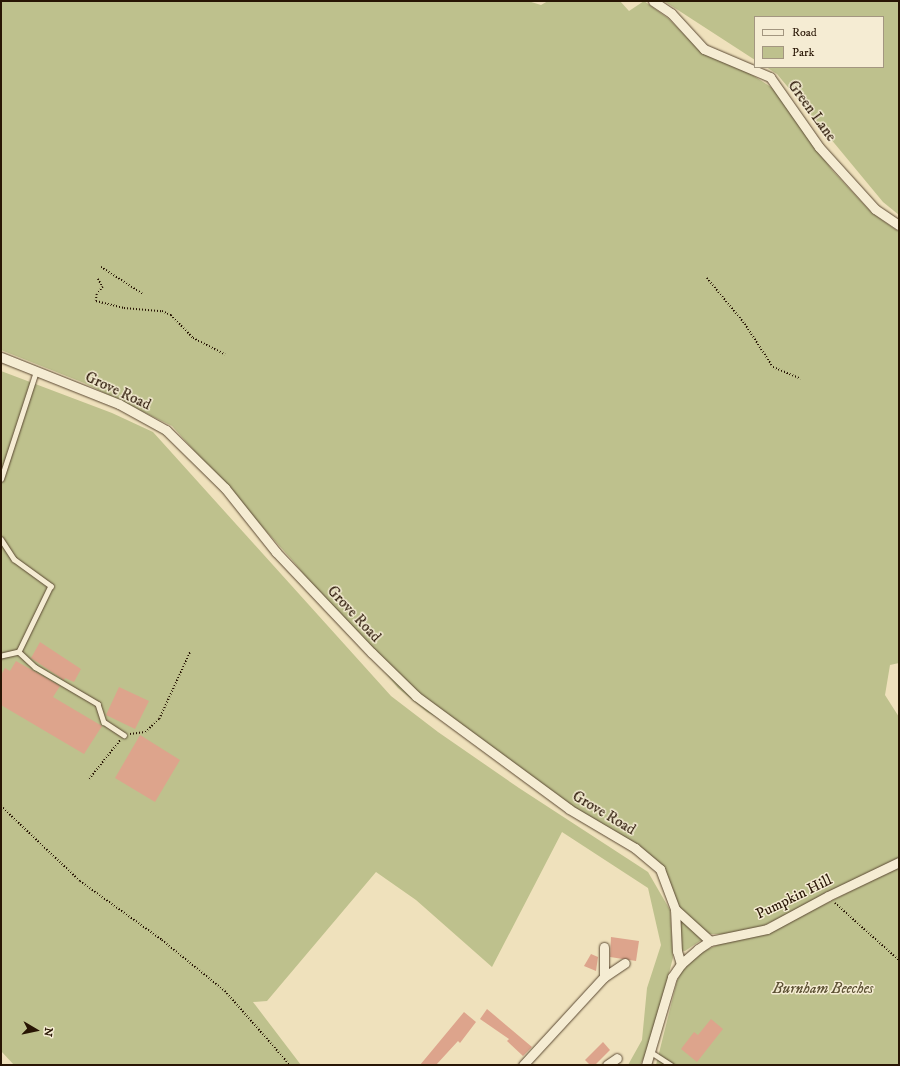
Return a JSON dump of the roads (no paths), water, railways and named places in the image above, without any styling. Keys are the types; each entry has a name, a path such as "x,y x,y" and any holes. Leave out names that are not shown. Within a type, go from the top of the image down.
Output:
{"street":[{"name":"Green Lane","path":"653,1 671,13 704,49 770,77 819,147 875,209 899,224"},
{"name":"Grove Road","path":"1,357 119,404 166,430 225,488 276,552 372,653 416,696 569,809 635,848 660,869 675,909 677,951 681,964"},
{"name":"Pumpkin Hill","path":"681,964 710,941 768,929 828,896 899,862"},
{"name":"Grove Road","path":"675,909 710,941"},
{"path":"604,947 604,977"},
{"path":"523,1065 604,977 625,963"},
{"path":"646,1065 652,1052 672,977 681,964"},
{"path":"607,1065 617,1058"}],"lane":[{"path":"1,479 36,370"},
{"path":"1,539 14,559 51,586 19,652"},
{"path":"1,656 19,652"},
{"path":"19,652 35,667 98,704 104,722 124,735"},
{"path":"652,1052 670,1065"}],"park label":[{"name":"Burnham Beeches","path":"823,989"}]}
